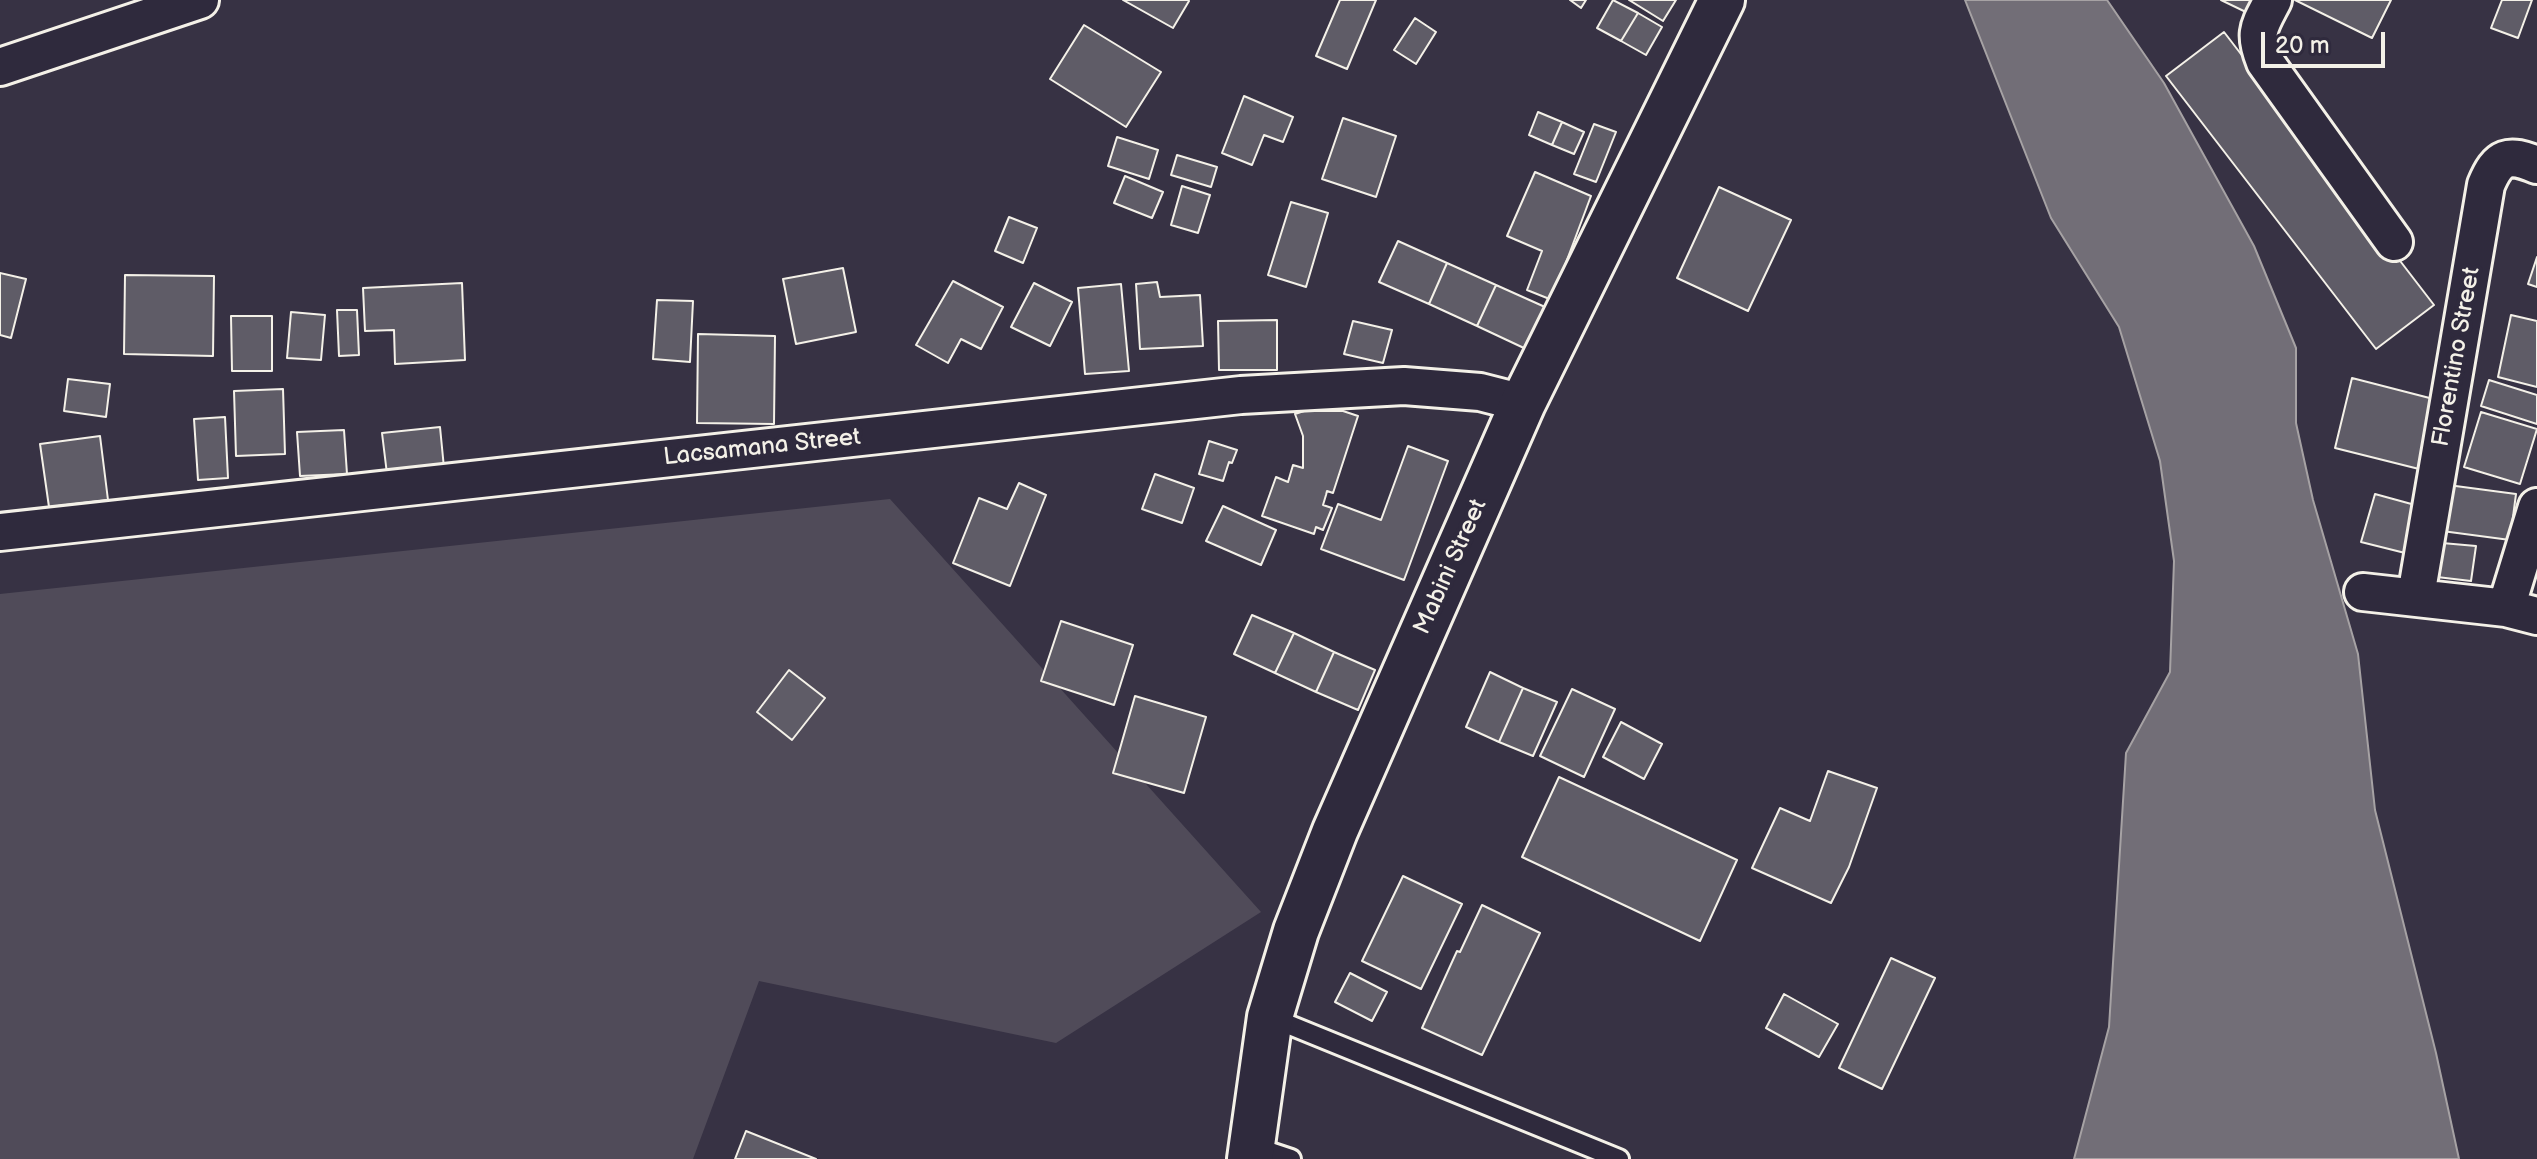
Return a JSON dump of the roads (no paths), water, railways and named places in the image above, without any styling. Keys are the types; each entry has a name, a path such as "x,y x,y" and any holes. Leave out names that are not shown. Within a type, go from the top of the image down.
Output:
{"main road":[{"name":"Mabini Street","path":"1264,1155 1270,1017 1296,931 1335,831 1523,403 1715,4"}],"street":[{"path":"0,67 200,0"},
{"path":"2273,0 2259,28 2258,43 2265,62 2394,242"},
{"name":"Florentino Street","path":"2416,596 2486,185 2493,168 2503,159 2520,158 2537,165"},
{"name":"Lacsamana Street","path":"0,532 1241,395 1404,386 1480,392 1523,403"},
{"path":"2363,592 2416,596 2522,612 2537,507"}],"lane":[{"path":"1270,1017 1619,1159"}]}
